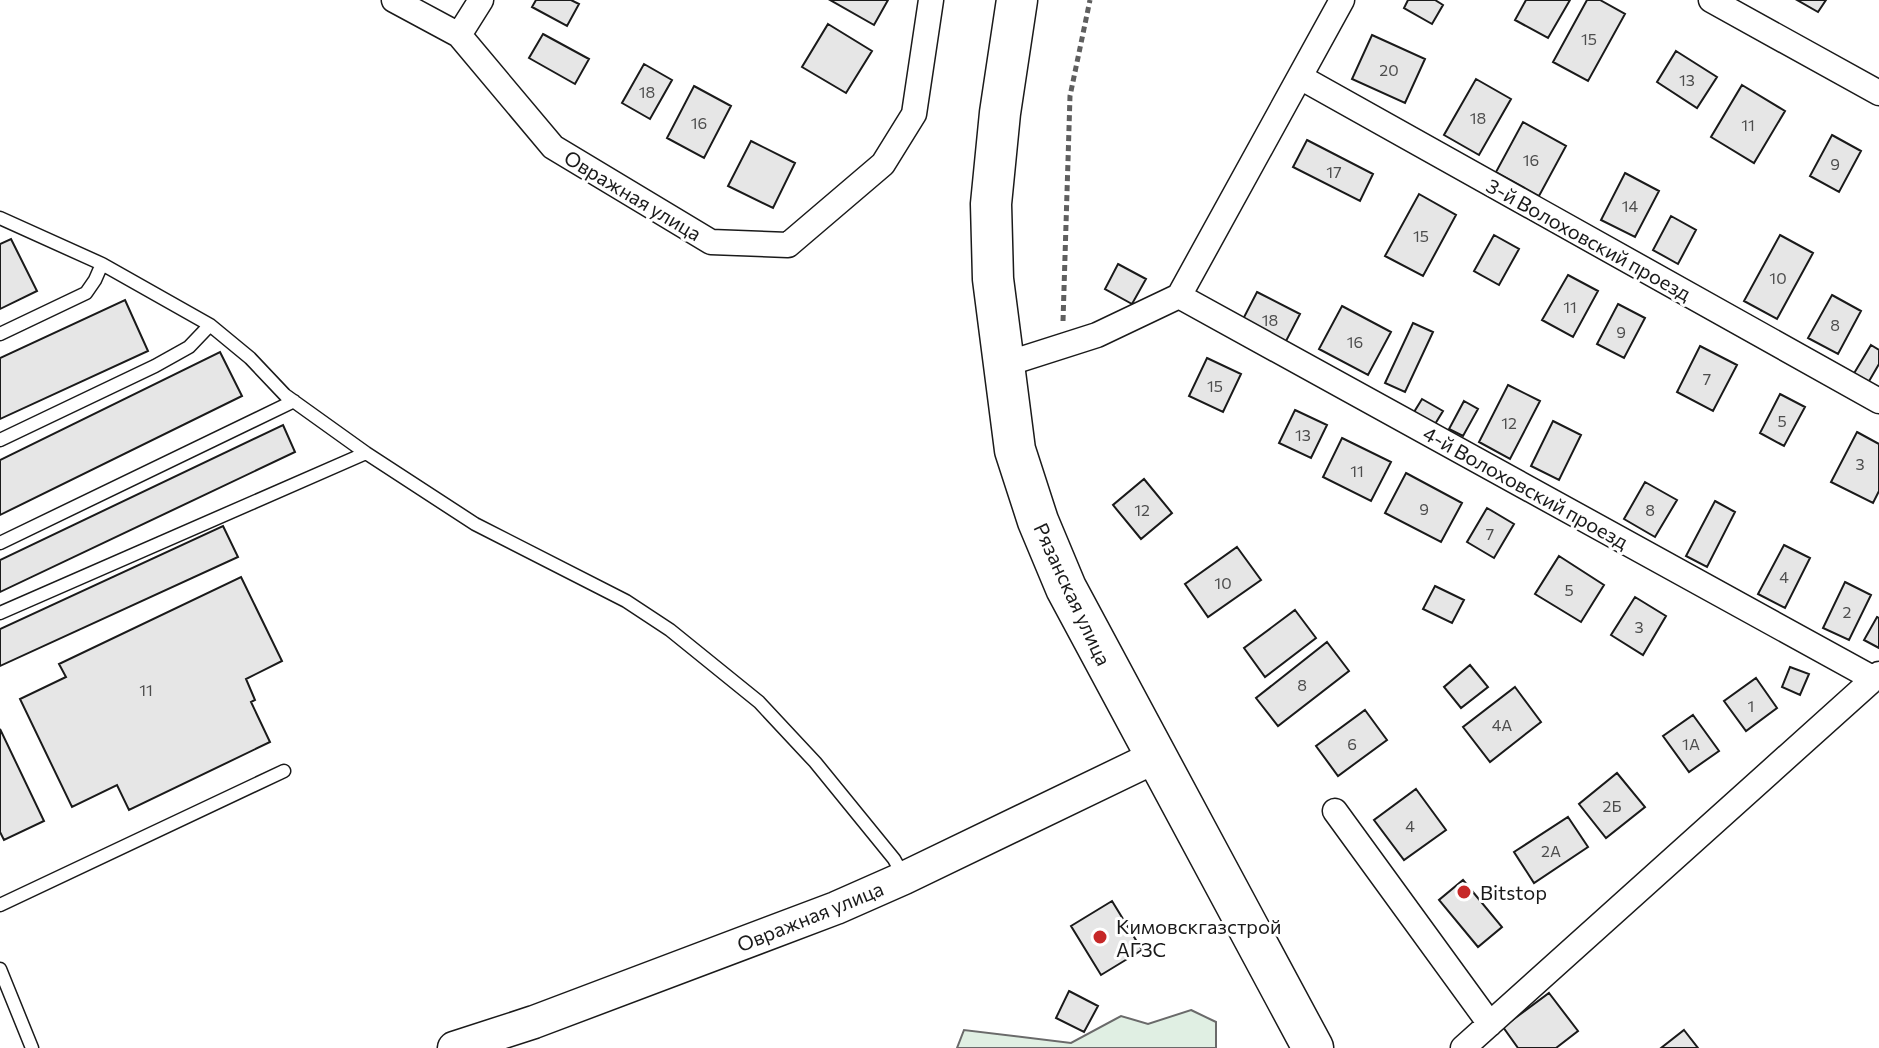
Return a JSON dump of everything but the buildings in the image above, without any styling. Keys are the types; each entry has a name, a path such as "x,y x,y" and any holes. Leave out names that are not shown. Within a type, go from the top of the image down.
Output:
{"main road":[{"name":"Рязанская улица","path":"1017,0 991,204 993,279 1015,450 1038,521 1066,588 1313,1048"}],"street":[{"name":"Овражная улица","path":"394,0 459,35 553,147 711,242 788,245 883,164 914,114 931,0"},
{"path":"459,35 481,0"},
{"path":"1003,365 1097,335 1179,296 1342,0"},
{"path":"1711,0 1879,93"},
{"name":"3-й Волоховский проезд","path":"1300,77 1879,401"},
{"name":"4-й Волоховский проезд","path":"1179,296 1876,677 1463,1048"},
{"name":"Овражная улица","path":"454,1048 534,1022 836,908 1155,757"},
{"path":"1335,811 1490,1024"}],"lane":[{"path":"0,218 102,264 210,325 294,401 366,453 475,524 626,601 670,630 759,702 815,762 894,859 904,878"},
{"path":"0,334 86,293 102,264"},
{"path":"0,440 155,366 189,347 210,325"},
{"path":"0,543 294,401"},
{"path":"0,613 366,453"},
{"path":"0,905 284,771"},
{"path":"0,969 32,1048"}],"path":[{"path":"1062,346 1070,96 1090,0"}],"green space":[{"path":"1191,1010 1216,1022 1216,1048 957,1048 964,1030 1071,1043 1121,1016 1148,1024"}],"place":[{"name":"Bitstop","path":"1464,892"},
{"name":"Кимовскгазстрой АГЗС","path":"1100,937"}]}
